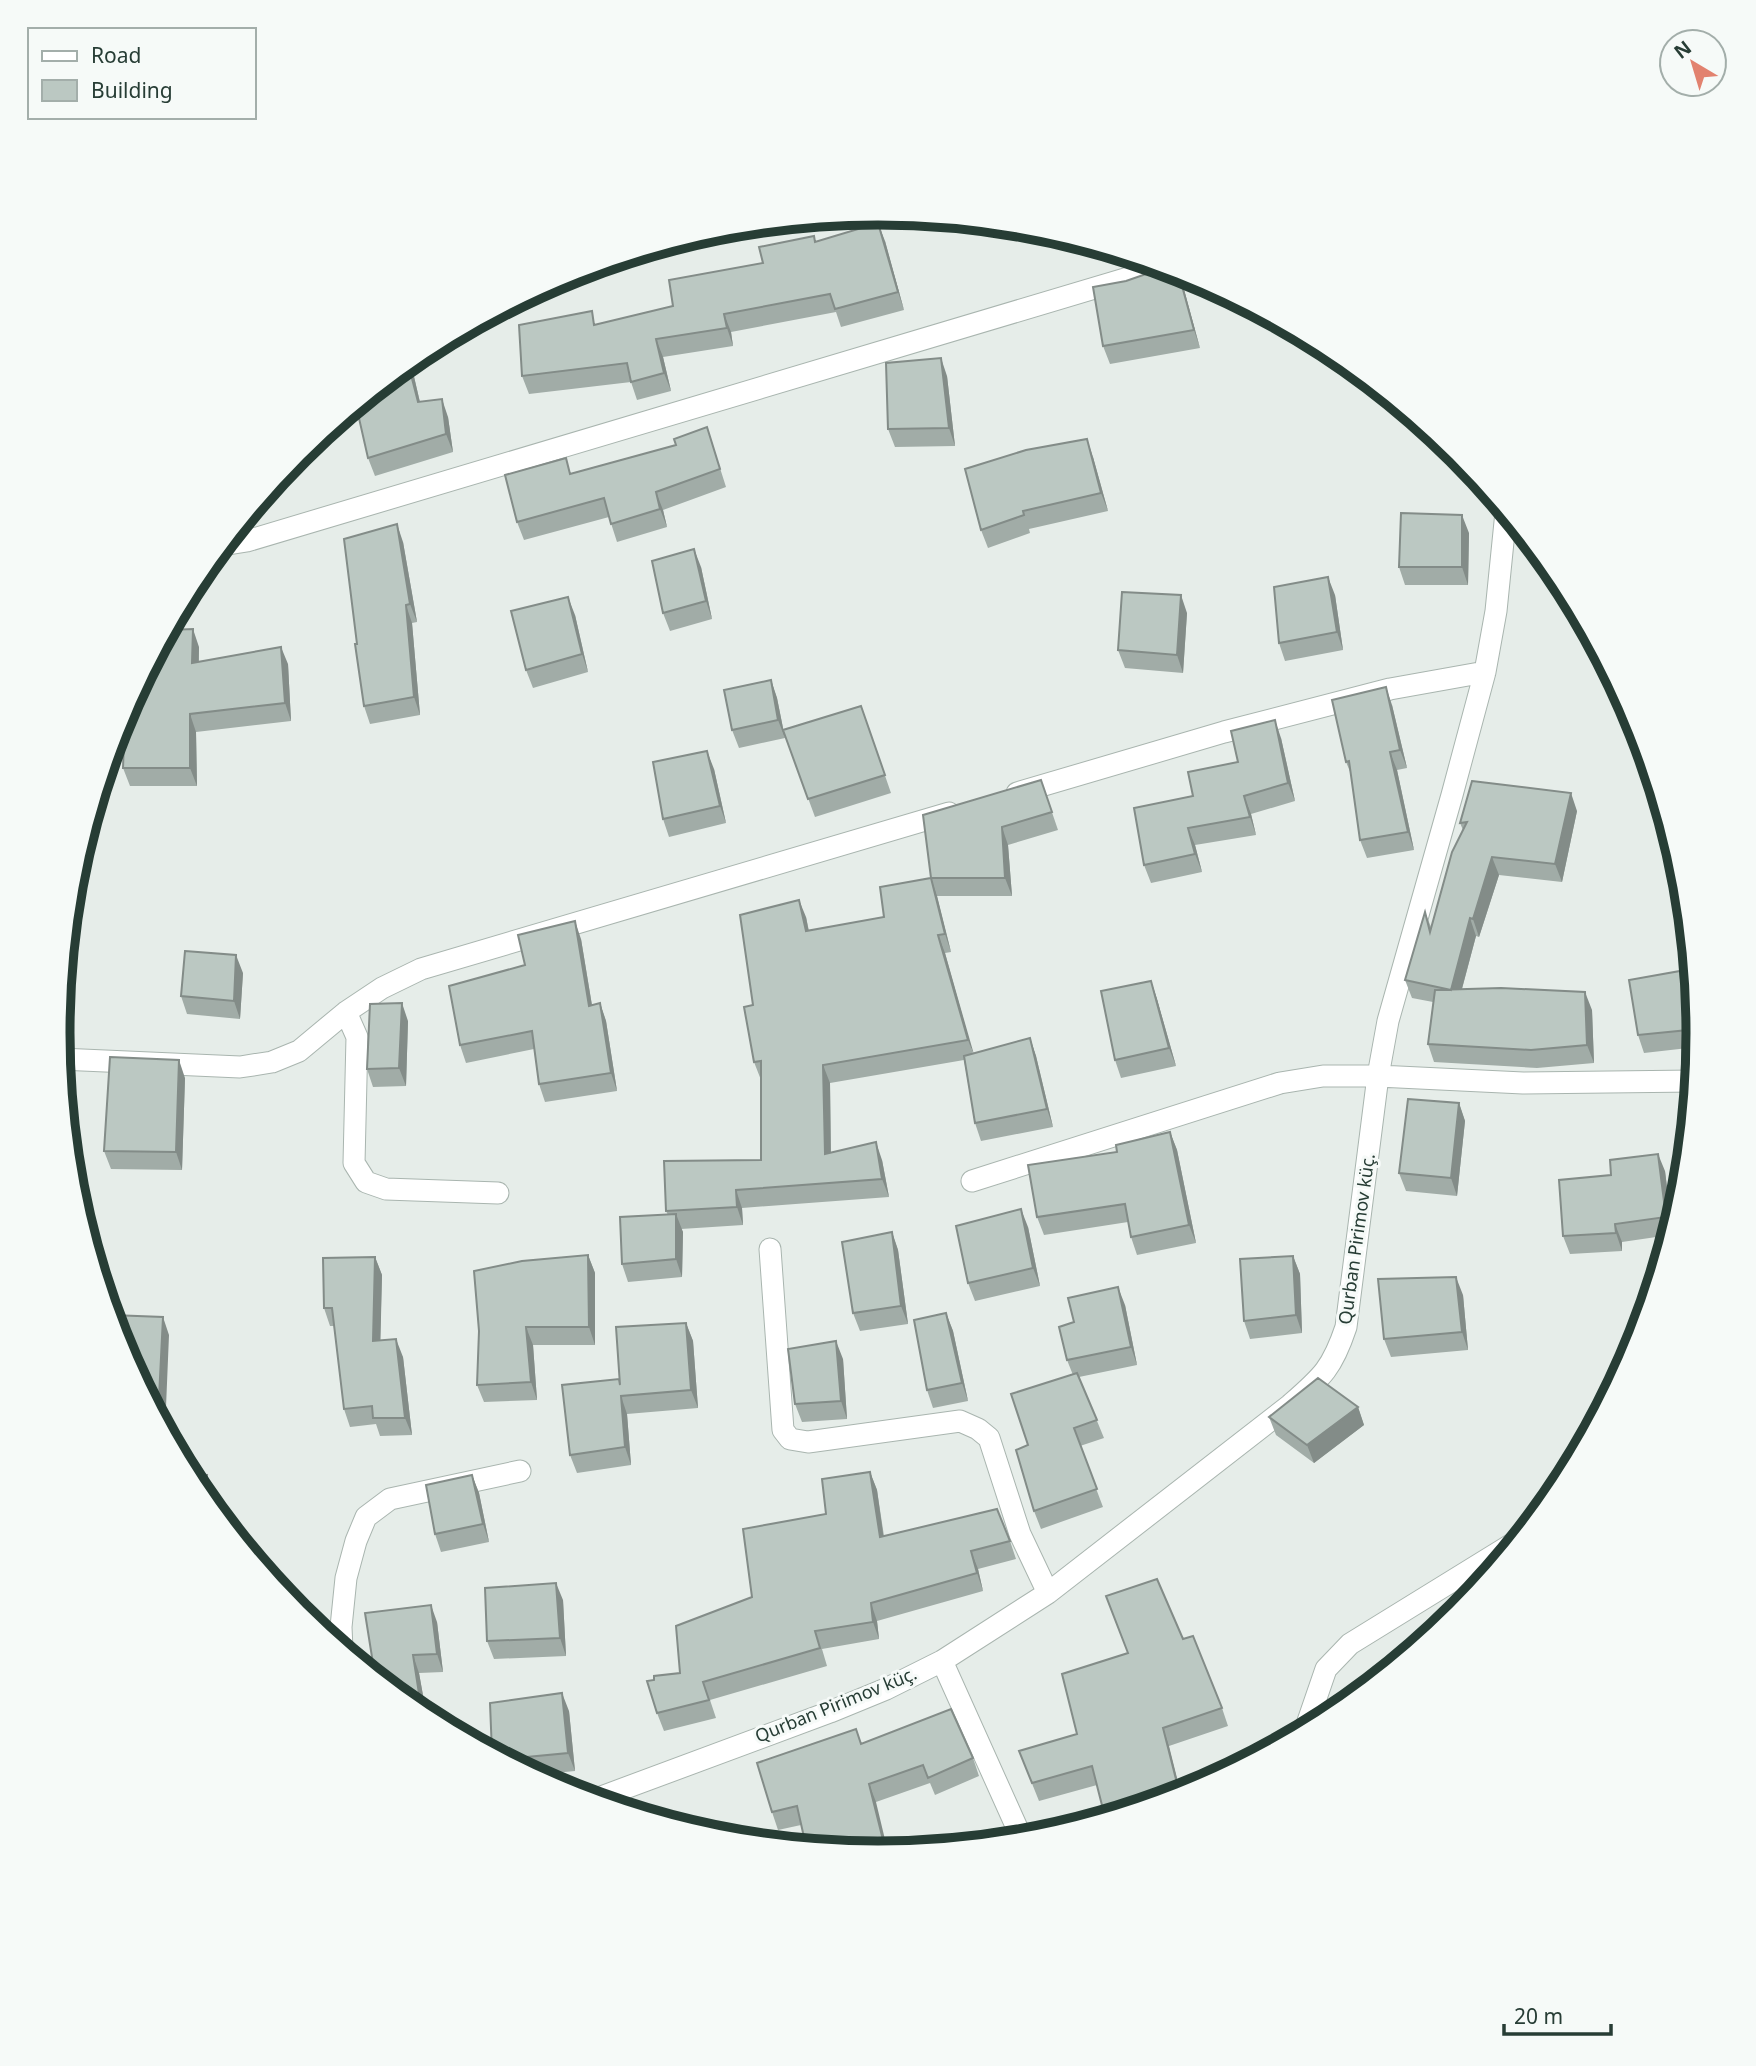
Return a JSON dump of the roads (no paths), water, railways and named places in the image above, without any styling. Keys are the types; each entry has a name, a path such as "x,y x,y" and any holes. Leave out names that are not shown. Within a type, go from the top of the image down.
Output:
{"street":[{"path":"236,543 1148,272"},
{"name":"Qurban Pirimov küç.","path":"608,1794 830,1712 886,1689 942,1661 1048,1593 1290,1405 1324,1375 1338,1352 1346,1327 1378,1076 1388,1021 1485,672 1496,611 1505,524"},
{"path":"998,799 1237,728 1390,689 1485,672"},
{"path":"71,1059 240,1067 272,1062 299,1051 346,1012 382,988 421,969 971,806"},
{"path":"346,1012 357,1037 354,1163 366,1182 386,1189 498,1193"},
{"path":"972,1181 1280,1083 1323,1076 1523,1083 1684,1081"},
{"path":"769,1249 783,1430 790,1439 808,1442 960,1421 978,1429 989,1438 1020,1534 1048,1593"},
{"path":"341,1637 346,1578 366,1517 390,1500 520,1471"},
{"path":"1310,1716 1326,1669 1350,1644 1494,1555"},
{"path":"942,1661 1017,1828"}]}
